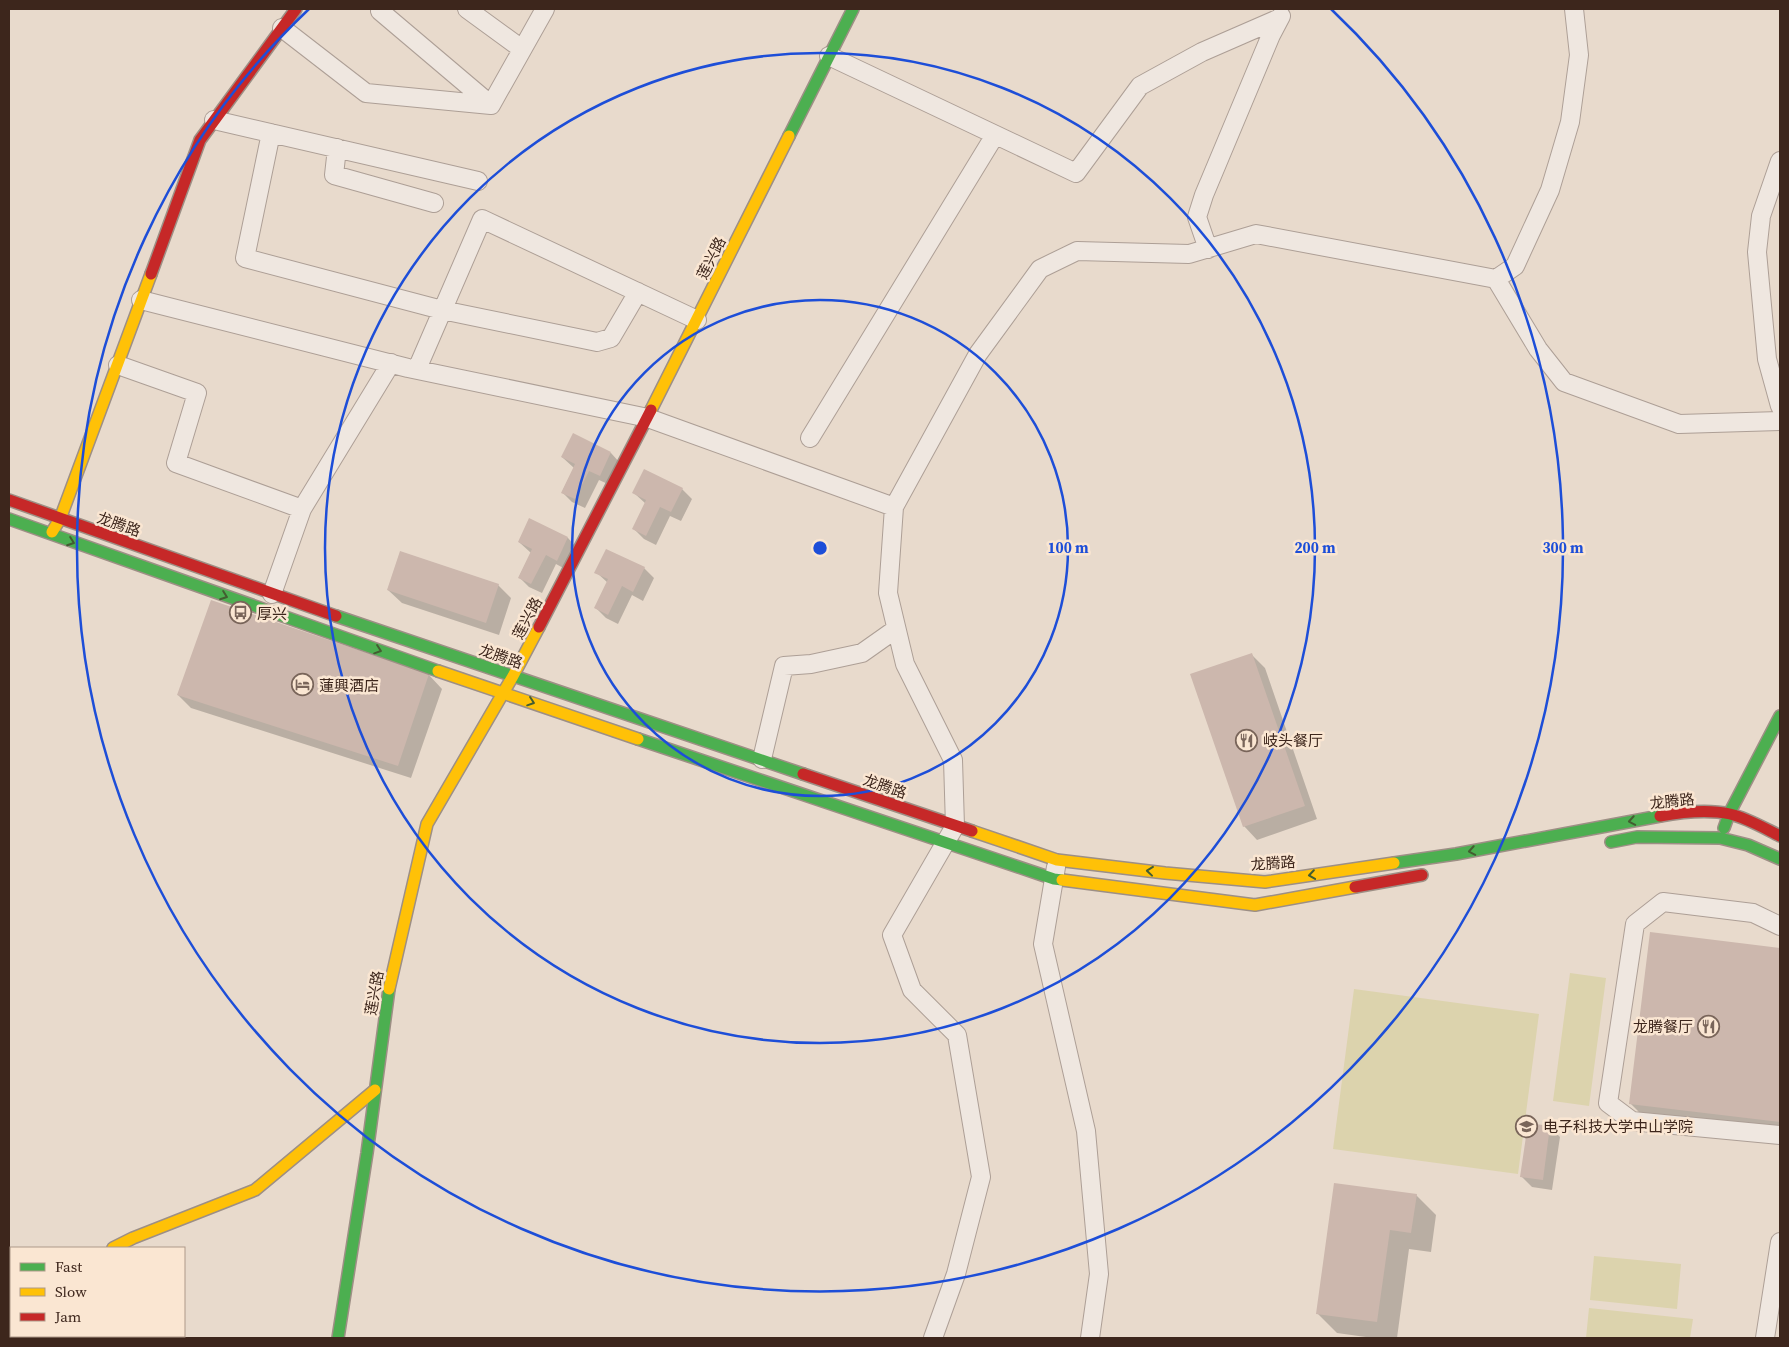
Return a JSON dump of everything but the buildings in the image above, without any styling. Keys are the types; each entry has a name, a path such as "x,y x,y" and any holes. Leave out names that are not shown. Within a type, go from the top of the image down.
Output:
{"street":[{"path":"50,534 60,519 200,140 296,9"},
{"path":"381,9 380,11 491,105"},
{"path":"467,9 522,49"},
{"path":"491,105 545,9"},
{"name":"莲兴路","path":"338,1338 367,1154 387,997 427,824 504,693 648,418 853,9"},
{"path":"933,1338 956,1274 981,1177 957,1035 912,990 892,935 955,826 953,760 905,664 888,593 894,507 978,354 1040,269 1077,252 1189,254 1256,234 1496,279 1515,266 1550,190 1570,122 1579,55 1574,9"},
{"path":"829,56 1076,174 1140,86 1202,52 1282,14"},
{"path":"1208,249 1197,216 1267,44 1282,14"},
{"path":"282,28 366,93 491,105"},
{"path":"214,120 478,181"},
{"path":"271,133 245,258 442,310 597,342 611,338 638,292"},
{"path":"810,438 994,135"},
{"path":"337,148 334,176 434,203"},
{"path":"1780,162 1761,216 1757,252 1767,359 1780,406"},
{"path":"417,370 482,219 697,320"},
{"path":"1496,279 1538,349 1564,382 1679,424 1780,421"},
{"path":"141,300 417,370 648,418 894,507"},
{"path":"272,594 302,509 391,363"},
{"path":"118,365 197,393 176,463 302,509"},
{"name":"龙腾路","path":"9,500 272,594 1057,860 1165,873 1265,882 1456,854 1685,811 1729,814 1754,822 1780,836"},
{"path":"9,519 504,693 1054,878 1256,905 1432,874"},
{"path":"762,759 784,666 811,664 862,653 896,629"},
{"path":"1720,838 1729,814 1780,716"},
{"path":"1598,844 1637,837 1720,838 1748,845 1780,859"},
{"path":"1057,860 1043,944 1086,1131 1099,1274 1090,1338"},
{"path":"1780,926 1754,913 1663,902 1635,924 1608,1103 1632,1121 1780,1135"},
{"path":"115,1247 133,1238 255,1190 375,1090"},
{"path":"1765,1338 1780,1242"}],"shaded area":[{"path":"1570,973 1606,978 1589,1106 1553,1101"},
{"path":"1354,989 1539,1014 1518,1174 1333,1149"},
{"path":"1594,1256 1681,1264 1677,1309 1590,1300"},
{"path":"1589,1308 1693,1319 1690,1338 1586,1338"}],"traffic: fast":[{"path":"789,136 853,9"},
{"path":"9,519 438,671"},
{"path":"336,616 803,774"},
{"path":"1724,828 1729,814 1780,716"},
{"path":"638,739 1054,879 1062,880"},
{"path":"1394,863 1456,854 1660,816"},
{"path":"1611,842 1637,837 1720,838 1748,845 1780,859"},
{"path":"338,1338 367,1153 389,989"}],"traffic: slow":[{"path":"651,410 789,136"},
{"path":"52,532 60,519 151,274"},
{"path":"389,989 427,824 513,676 539,627"},
{"path":"438,671 638,739"},
{"path":"972,831 1057,860 1165,873 1265,882 1394,863"},
{"path":"1062,880 1255,905 1355,887"},
{"path":"115,1247 133,1238 255,1190 375,1090"}],"traffic: jam":[{"path":"151,274 200,140 296,9"},
{"path":"539,627 651,410"},
{"path":"9,500 336,616"},
{"path":"803,774 972,831"},
{"path":"1660,816 1677,813 1721,812 1743,818 1780,836"},
{"path":"1355,887 1422,875"}],"place":[{"name":"厚兴","path":"241,613"},
{"name":"蓮興酒店","path":"303,685"},
{"name":"岐头餐厅","path":"1247,740"},
{"name":"龙腾餐厅","path":"1709,1026"},
{"name":"电子科技大学中山学院","path":"1527,1126"}]}
